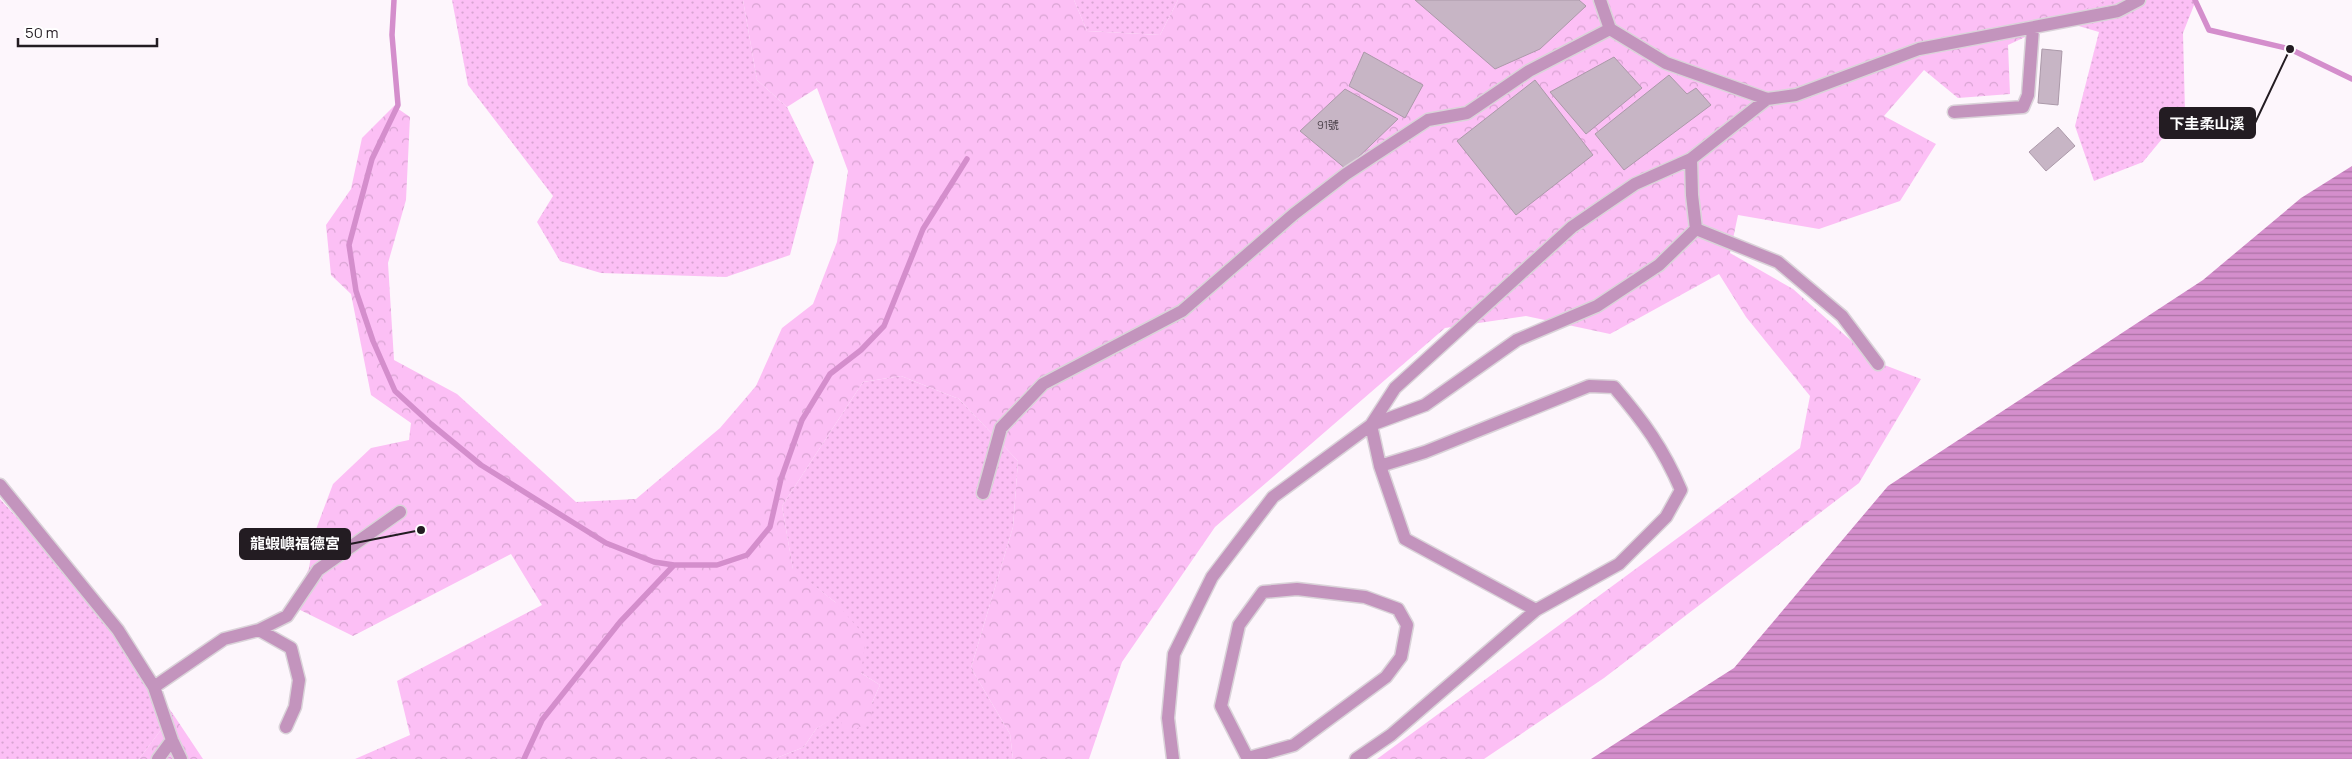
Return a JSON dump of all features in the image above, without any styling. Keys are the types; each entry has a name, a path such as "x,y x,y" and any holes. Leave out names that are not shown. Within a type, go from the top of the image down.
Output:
{"street":[{"path":"1600,0 1610,29 1666,63 1767,99 1796,95 1919,49 2118,11 2139,0"},
{"path":"1954,112 2023,107 2028,96 2033,28"},
{"path":"983,493 1001,428 1043,384 1182,311 1294,214 1346,174 1428,120 1467,113 1529,71 1610,29"},
{"path":"1536,610 1404,540 1380,466 1372,425 1395,388 1572,228 1635,184 1692,159 1767,99"},
{"path":"1692,159 1692,195 1696,229"},
{"path":"1696,229 1778,262 1842,316 1878,364"},
{"path":"1173,759 1168,718 1174,654 1212,577 1273,497 1372,425 1425,405 1517,340 1597,306 1659,265 1696,229"},
{"path":"1356,759 1413,716 1536,610 1619,564 1666,517 1681,490 1668,458 1647,426 1614,387 1589,386 1425,452 1380,466"},
{"path":"0,485 118,630 154,687 172,740 181,759"},
{"path":"154,687 224,639 259,630 287,616 318,570 400,512"},
{"path":"1297,589 1365,597 1398,609 1406,625 1401,657 1386,677 1294,745 1248,758 1221,706 1239,626 1263,592 1297,589"},
{"path":"259,630 291,648 299,680 295,707 286,728"},
{"path":"158,759 172,740"}],"green space":[{"path":"452,0 743,0 757,80 787,107 814,162 790,255 726,277 601,273 560,261 537,222 553,196 468,85"},
{"path":"743,0 1074,0 1087,31 1160,35 1178,0 2105,0 2008,45 2010,94 1958,98 1924,70 1884,116 1936,144 1900,201 1819,229 1738,215 1730,253 1793,289 1874,361 1921,379 1859,483 1604,678 1484,759 1377,759 1800,448 1810,396 1746,317 1719,274 1610,334 1526,316 1445,328 1215,527 1122,662 1089,759 1013,759 1010,734 971,668 1013,527 1018,461 959,399 901,376 863,382 782,506 793,569 835,602 866,637 861,673 880,685 872,703 871,722 846,733 838,715 816,729 804,747 774,759 355,759 410,735 397,681 542,605 511,554 353,636 292,606 309,568 315,532 333,484 371,448 409,440 411,423 371,395 351,294 331,275 326,225 351,189 362,138 394,106 410,117 406,200 388,263 394,360 457,394 576,502 636,499 720,428 756,386 782,328 813,304 837,242 848,171 817,88 787,107 757,80"},
{"path":"1074,0 1178,0 1160,35 1087,31"},
{"path":"2105,0 2196,0 2183,33 2185,111 2143,162 2094,181 2075,126 2099,32 2058,20"},
{"path":"901,376 959,399 1018,461 1013,527 971,668 1010,734 1013,759 774,759 804,747 816,729 838,714 872,703 880,685 861,673 835,602 793,570 782,506 863,382"},
{"path":"0,499 95,603 173,714 139,759 0,759"},
{"path":"173,714 203,759 139,759"}],"shaded area":[{"path":"2352,166 2352,759 1591,759 1734,668 1888,486 2203,280 2301,198"}],"building":[{"path":"1415,0 1579,0 1586,6 1540,49 1495,69"},
{"path":"2042,49 2062,51 2058,105 2038,103"},
{"path":"1364,52 1423,85 1405,118 1349,86"},
{"path":"1614,57 1642,88 1586,134 1550,92"},
{"path":"1669,75 1687,94 1696,88 1711,105 1624,170 1595,134"},
{"path":"1535,80 1593,155 1516,215 1457,141"},
{"path":"1345,89 1398,119 1346,169 1300,131"},
{"path":"2058,127 2075,146 2046,171 2029,152"}],"waterway":[{"path":"394,0 392,35 398,105 372,159 349,245 356,291 373,341 395,391 431,424 481,465 606,543 654,562 674,565"},
{"path":"2195,0 2209,30 2290,49 2352,79"},
{"path":"524,759 542,720 620,622 674,565 717,565 747,555 770,527 781,479 802,420 830,374 861,350 884,326 923,229 967,159"}],"place":[{"name":"下圭柔山溪","path":"2290,49"},
{"name":"龍蝦嶼福德宮","path":"421,530"}]}
